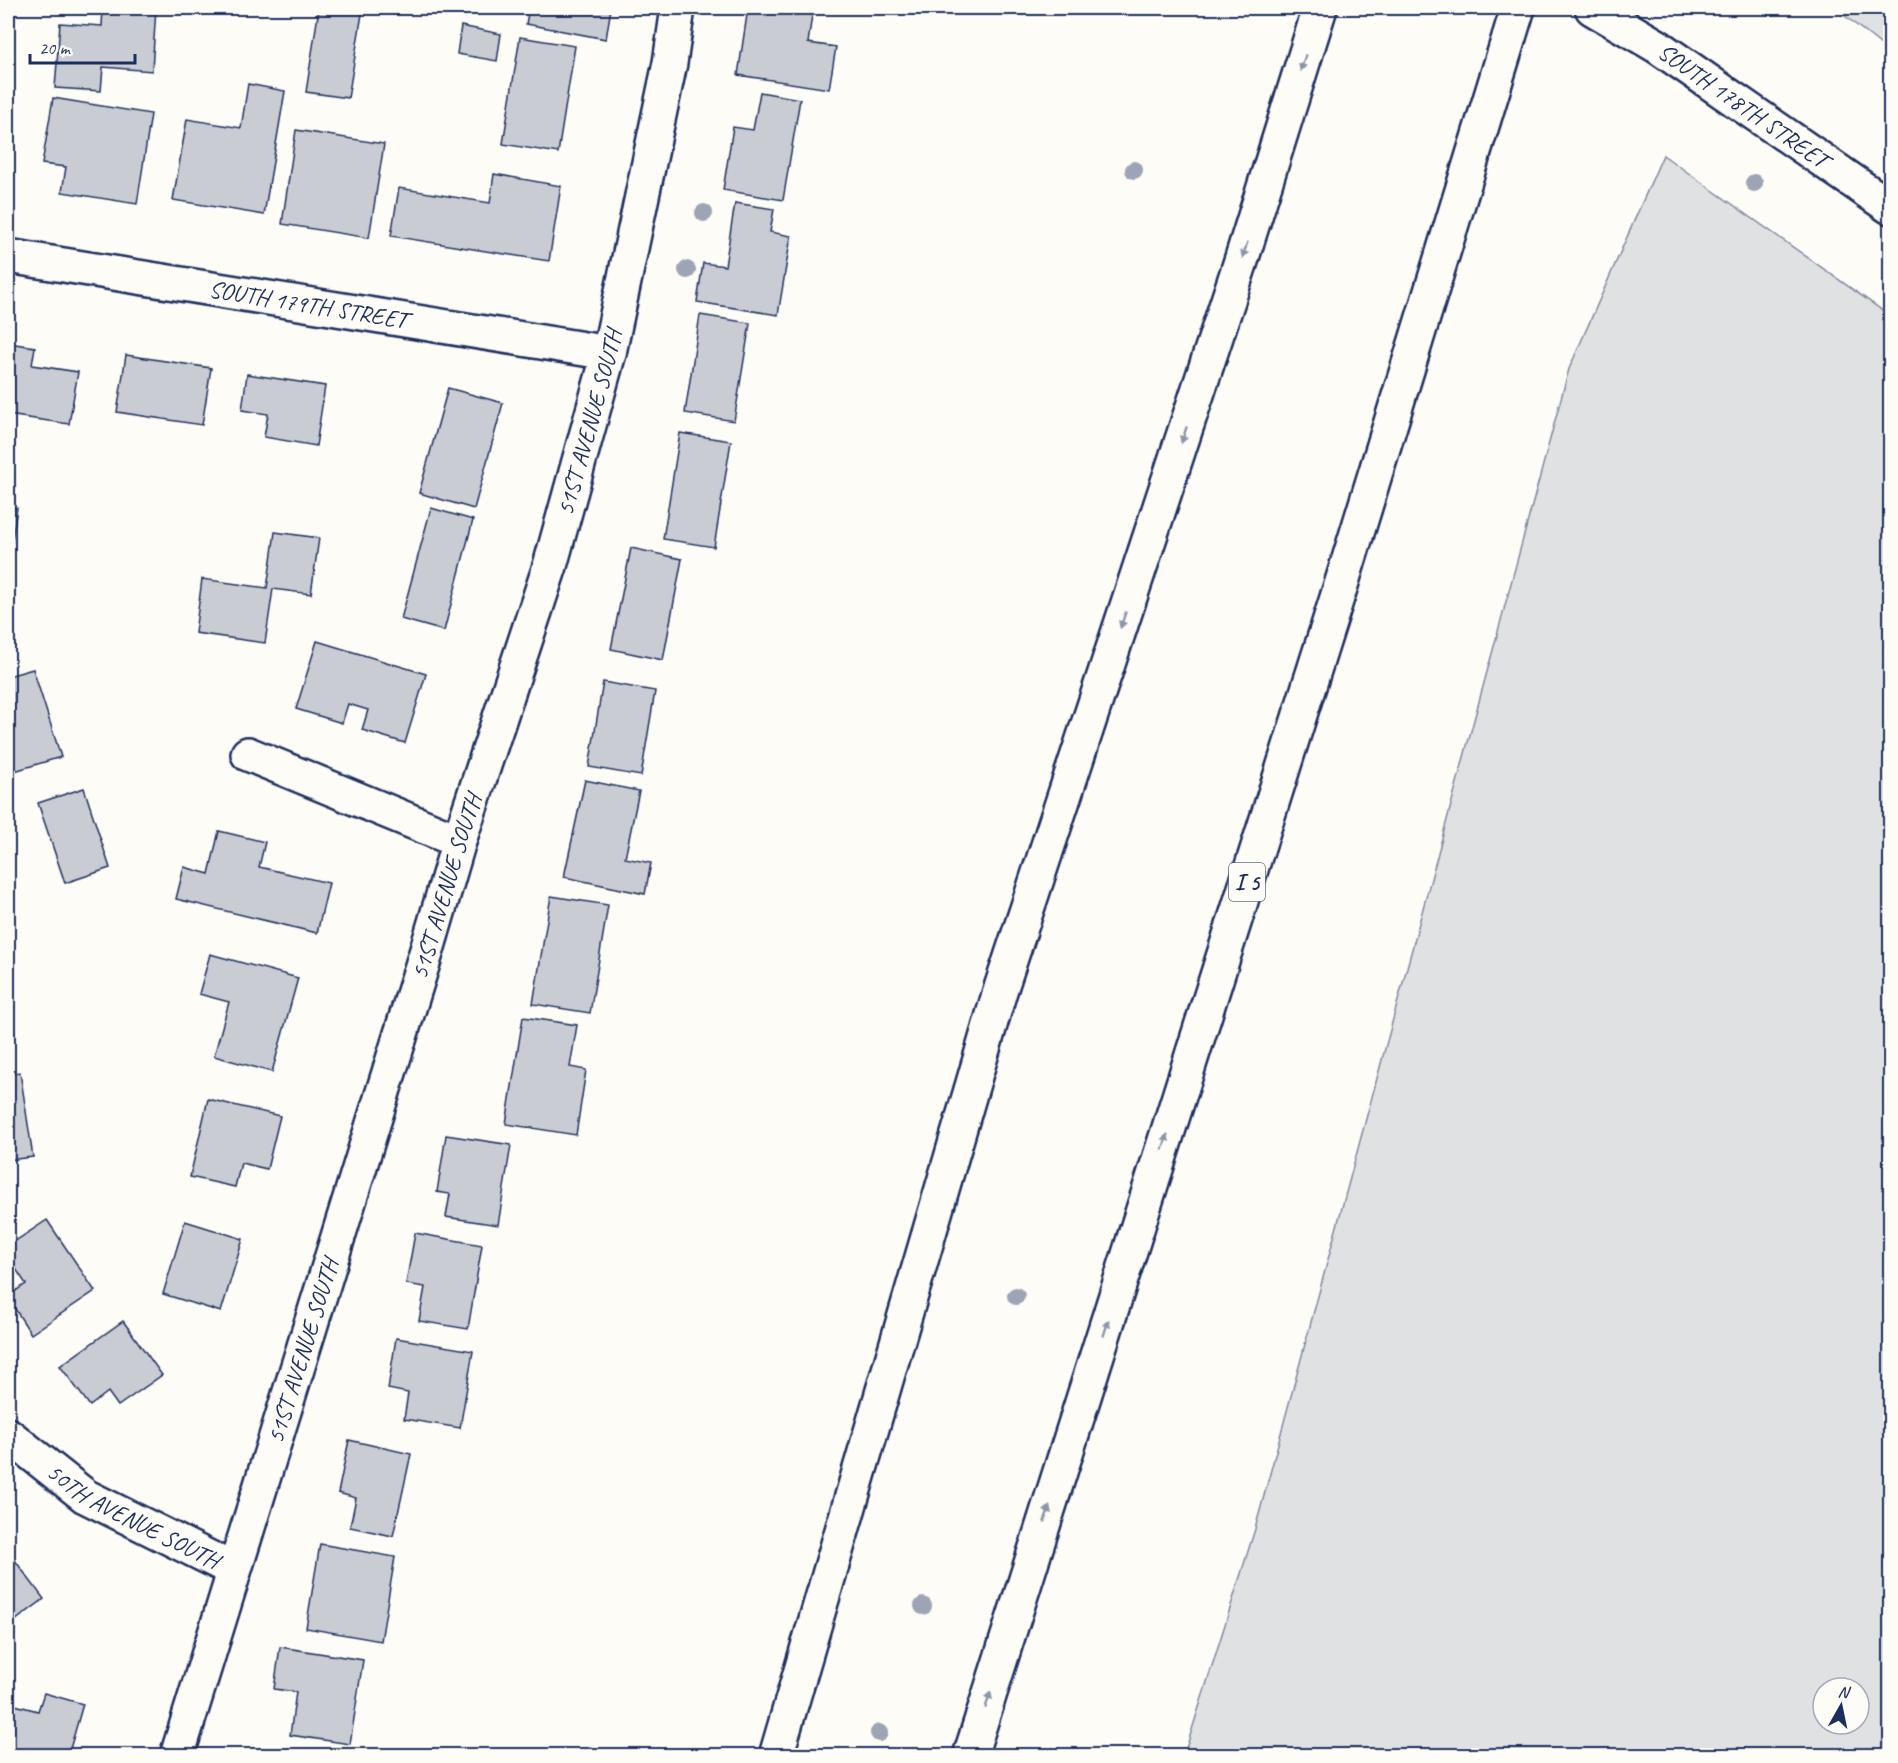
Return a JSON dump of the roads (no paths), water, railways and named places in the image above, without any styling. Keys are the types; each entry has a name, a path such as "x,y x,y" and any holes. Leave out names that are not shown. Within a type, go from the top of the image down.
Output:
{"main road":[{"name":"51ST AVENUE SOUTH","path":"177,1755 459,841 550,566 609,353 670,63 678,8"},
{"path":"776,1755 1000,991 1238,272 1320,8"},
{"name":"I 5","path":"970,1755 1342,582 1518,8"},
{"name":"SOUTH 178TH STREET","path":"1592,8 1657,46 1890,207"},
{"name":"SOUTH 179TH STREET","path":"8,256 609,353"},
{"path":"248,754 459,841"},
{"name":"50TH AVENUE SOUTH","path":"8,1435 85,1496 234,1570"}]}
